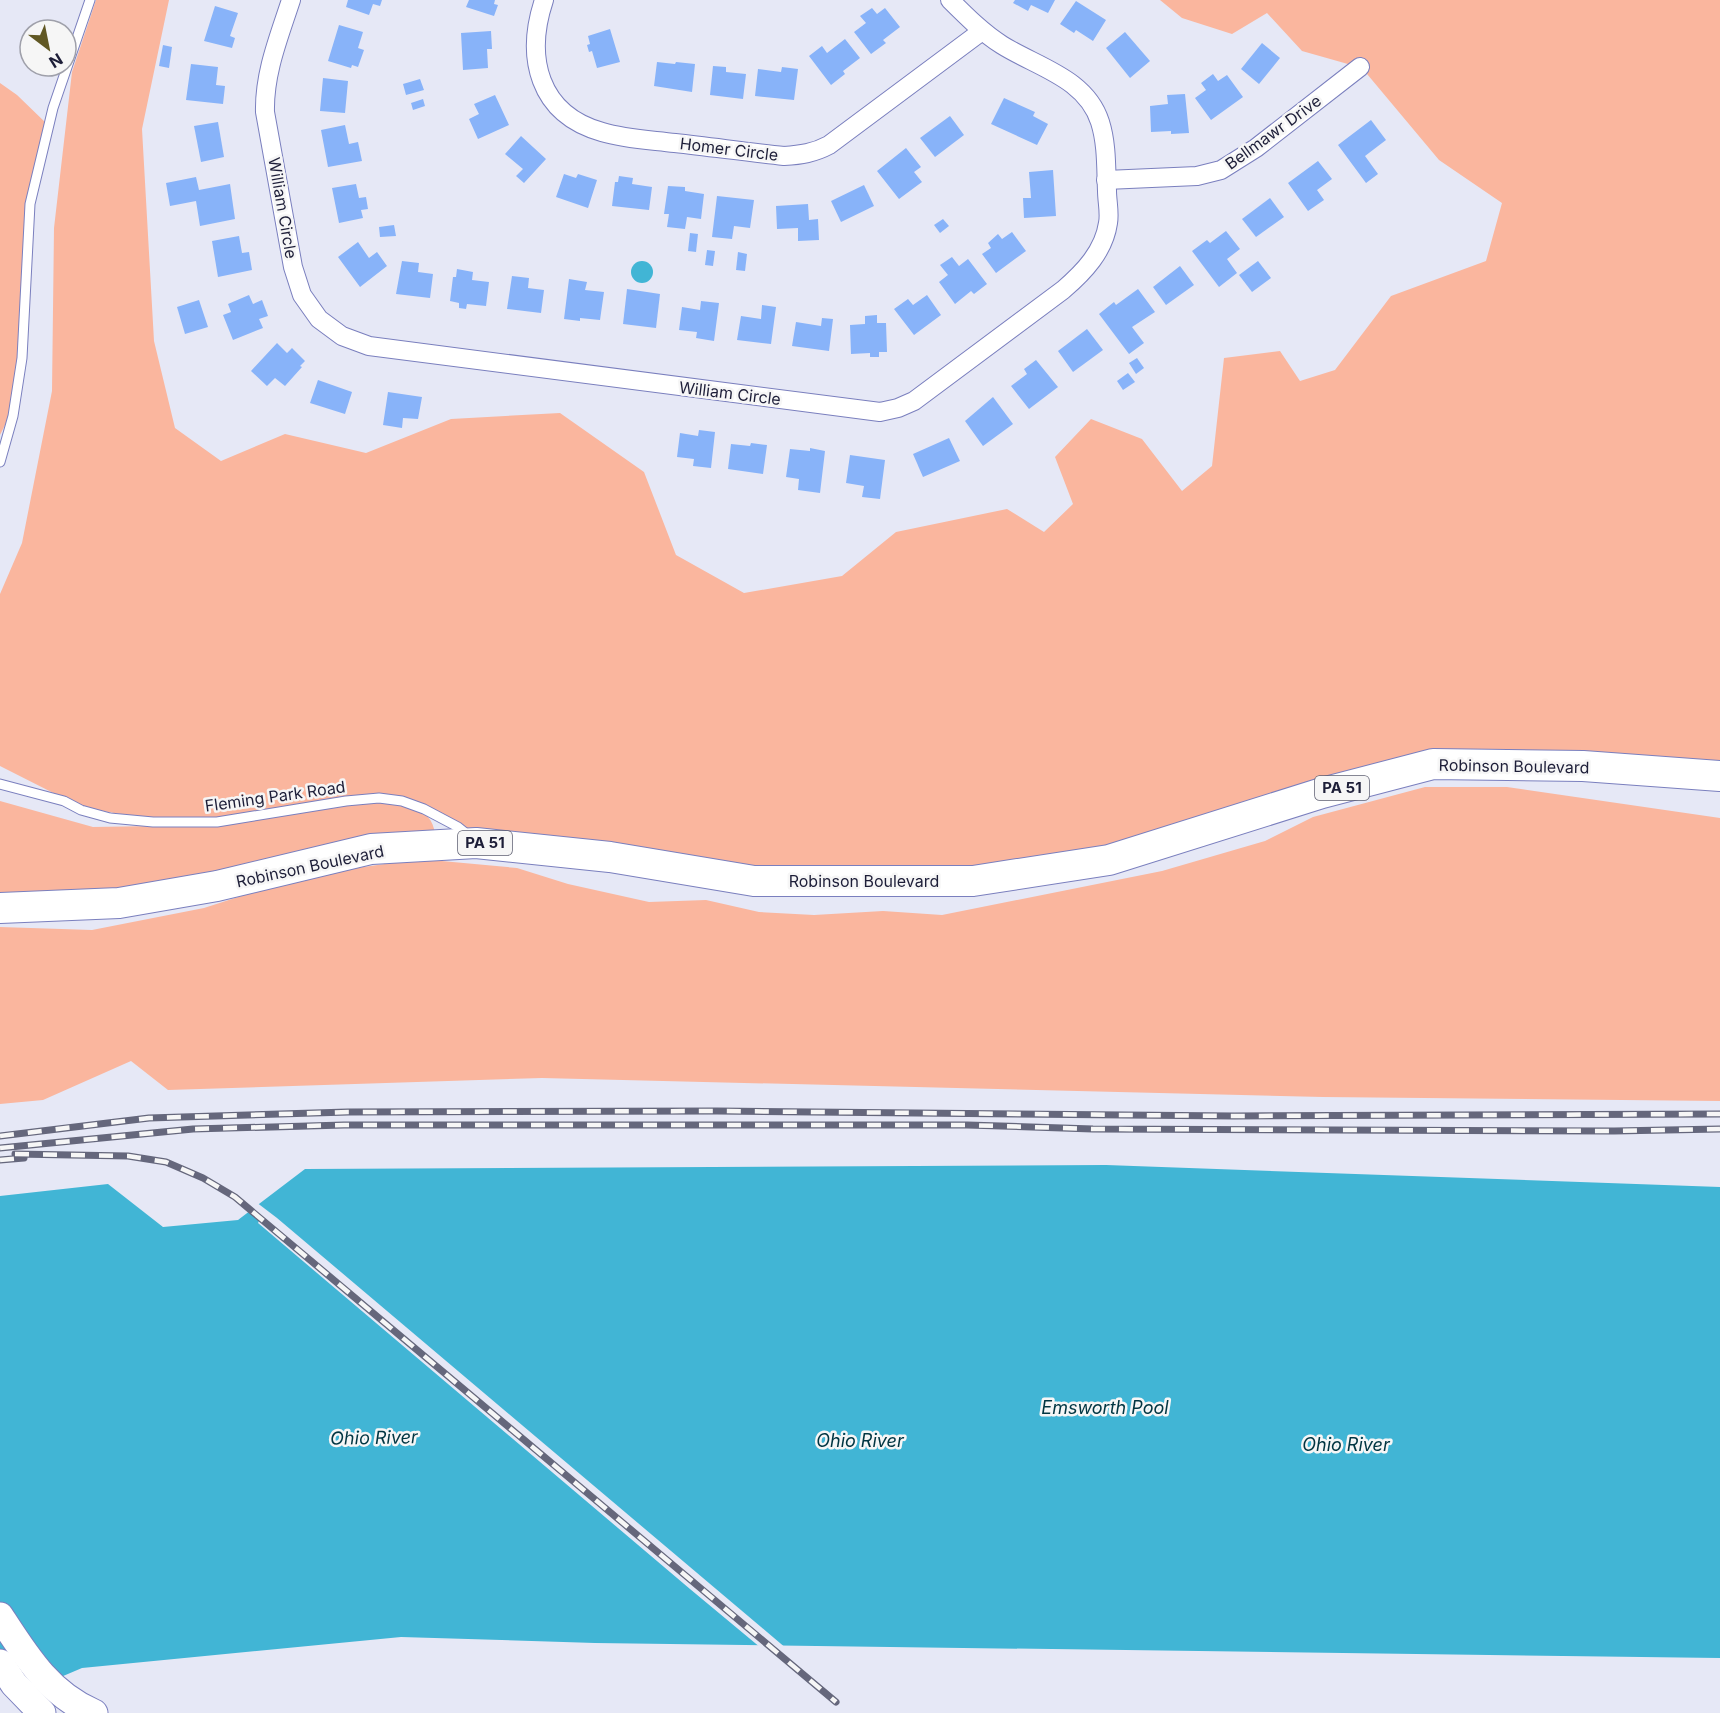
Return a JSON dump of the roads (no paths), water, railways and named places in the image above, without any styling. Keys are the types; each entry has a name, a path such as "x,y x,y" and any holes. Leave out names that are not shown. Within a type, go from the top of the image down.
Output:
{"main road":[{"name":"Robinson Boulevard","path":"0,908 119,903 217,886 371,849 476,843 610,857 754,881 973,881 1109,860 1322,793 1433,764 1583,766 1720,776"},
{"path":"0,1616 32,1664 66,1697 94,1713"},
{"path":"3,1668 27,1699 42,1713"}],"street":[{"name":"William Circle","path":"291,0 267,74 264,94 265,112 293,267 302,295 319,319 342,336 369,345 880,412 914,401 1064,290 1084,272 1100,249 1109,222 1105,146 1099,121 1087,98 1068,80 1003,46 982,31 950,0"},
{"name":"Homer Circle","path":"544,0 535,39 535,61 541,82 549,95 573,119 587,127 620,136 784,156 803,155 829,145 982,31"},
{"name":"Bellmawr Drive","path":"1106,180 1197,176 1221,170 1256,148 1360,67"}],"lane":[{"path":"0,462 13,416 22,358 30,204 53,108 90,0"},
{"name":"Fleming Park Road","path":"0,784 64,801 81,810 110,818 153,822 217,822 346,801 379,798 402,801 424,809 458,827 476,843"}],"water":[{"path":"642,261 650,264 653,272 650,280 642,283 634,280 631,272 634,264"},
{"name":"Emsworth Pool","path":"1106,1165 1720,1187 1720,1658 595,1643 401,1637 82,1668 49,1682 0,1682 0,1196 108,1184 163,1227 238,1220 305,1169"}],"railway":[{"path":"0,1136 149,1118 348,1112 717,1111 1234,1116 1720,1114"},
{"path":"0,1148 193,1129 344,1125 967,1125 1093,1129 1614,1131 1720,1129"},
{"path":"15,1154 128,1156 166,1162 203,1178 235,1197 836,1702"},
{"path":"0,1160 24,1158"}],"water label":[{"name":"Ohio River","path":"374,1438"},
{"name":"Ohio River","path":"860,1441"},
{"name":"Ohio River","path":"1346,1445"}]}
